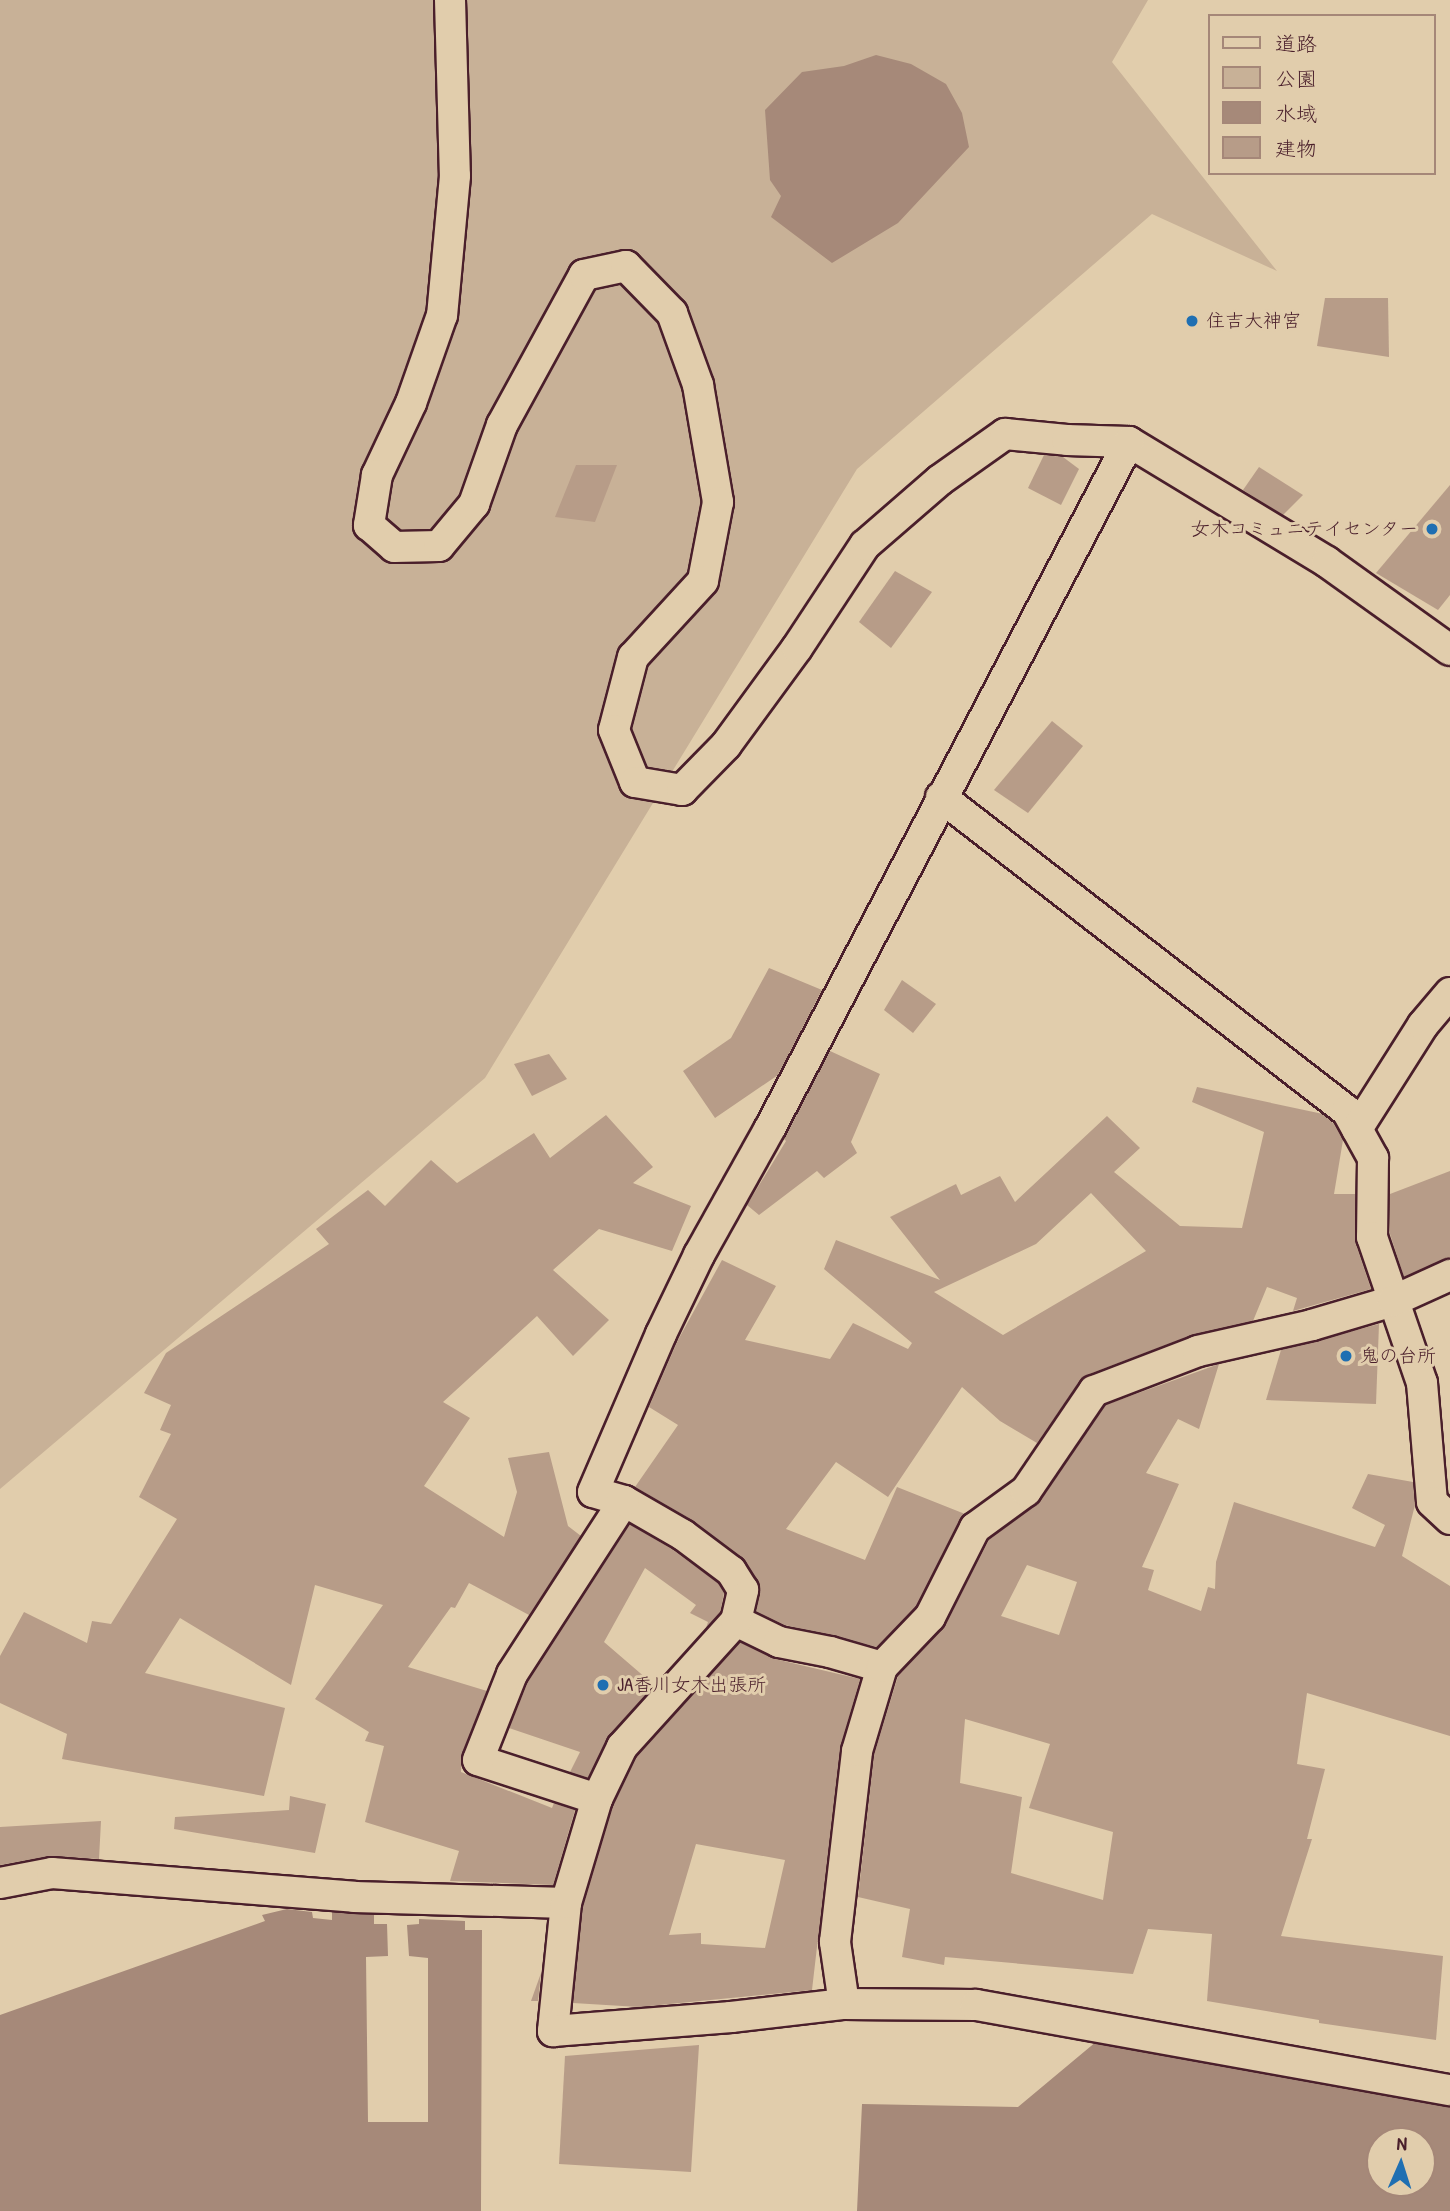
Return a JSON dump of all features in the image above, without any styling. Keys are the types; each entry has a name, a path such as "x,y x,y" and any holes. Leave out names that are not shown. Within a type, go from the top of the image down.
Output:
{"street":[{"path":"450,0 455,176 442,315 411,403 377,475 369,525 394,547 439,546 474,504 502,425 584,275 626,266 671,313 698,385 718,502 702,581 633,657 614,730 635,782 682,790 726,745 797,648 865,545 940,481 1005,434 1129,442 1327,562 1450,650"},
{"path":"1129,442 661,1334 593,1492 624,1501 683,1535 730,1571 743,1590 736,1621 622,1747 597,1799 566,1903 553,2031 731,2017 844,2004 976,2005 1450,2090"},
{"path":"941,797 1347,1111 1373,1158 1372,1237 1422,1383 1432,1502 1450,1519"},
{"path":"1357,1129 1423,1025 1450,993"},
{"path":"844,2004 835,1942 857,1751 882,1667 930,1617 975,1528 1026,1491 1094,1391 1198,1351 1312,1325 1393,1301 1450,1276"},
{"path":"597,1799 478,1760 512,1674 624,1501"},
{"path":"736,1621 779,1642 830,1652 882,1667"},
{"path":"0,1882 52,1873 354,1897 566,1903"}],"green space":[{"path":"0,0 1148,0 1112,62 1277,271 1152,214 857,469 485,1078 0,1489"}],"water":[{"path":"876,55 911,64 946,84 962,113 969,147 898,223 832,263 771,217 781,196 770,180 765,110 802,72 844,66"},
{"path":"287,1909 312,1912 313,1918 332,1920 332,1912 374,1915 374,1924 387,1924 388,1956 366,1957 368,2122 428,2122 428,1958 409,1956 407,1925 419,1924 419,1919 465,1921 465,1930 482,1930 481,2211 0,2211 0,2015 265,1921 262,1915"},
{"path":"1109,2031 1450,2088 1450,2211 857,2211 862,2104 1018,2107"}],"building":[{"path":"1325,298 1388,298 1389,357 1317,346"},
{"path":"1044,455 1063,457 1079,469 1061,505 1028,488"},
{"path":"576,465 617,465 595,522 555,517"},
{"path":"1259,467 1303,495 1283,515 1243,490"},
{"name":"女木コミュニテイセンター","path":"1450,485 1450,595 1438,610 1376,573"},
{"path":"895,571 932,592 891,648 859,622"},
{"path":"1052,721 1083,746 1028,813 994,790"},
{"path":"769,968 822,990 778,1075 715,1118 683,1071 731,1038"},
{"path":"902,980 936,1004 913,1033 884,1010"},
{"path":"830,1051 880,1074 851,1142 857,1153 824,1178 817,1171 759,1215 747,1205 786,1141 784,1139"},
{"path":"549,1054 567,1079 532,1096 514,1064"},
{"path":"1197,1087 1323,1114 1333,1123 1343,1140 1334,1194 1355,1194 1355,1242 1371,1289 1293,1311 1297,1298 1267,1287 1253,1321 1192,1335 1087,1375 1037,1443 1000,1421 962,1387 888,1497 836,1462 786,1529 865,1560 897,1487 965,1514 916,1607 877,1647 785,1625 756,1611 760,1594 758,1582 742,1557 694,1521 635,1487 678,1425 649,1407 678,1340 722,1260 776,1286 745,1340 830,1359 853,1323 908,1349 912,1343 824,1269 836,1240 940,1280 890,1217 956,1184 961,1195 1000,1176 1015,1202 1107,1116 1140,1148 1114,1172 1180,1226 1242,1228 1264,1132 1192,1102","holes":["1091,1193 1146,1251 1003,1335 934,1292 1036,1244"]},
{"path":"606,1115 653,1167 633,1183 691,1206 672,1251 599,1229 553,1270 609,1320 573,1356 537,1316 443,1402 470,1418 424,1486 504,1537 517,1492 508,1458 549,1452 568,1526 581,1536 529,1615 469,1583 455,1608 451,1607 408,1667 487,1691 462,1754 461,1772 552,1808 554,1803 575,1810 553,1885 450,1881 459,1851 365,1822 384,1746 365,1741 369,1732 315,1699 383,1605 315,1585 291,1685 180,1618 145,1673 285,1708 264,1796 62,1759 67,1734 0,1703 0,1656 24,1612 87,1643 92,1621 111,1624 177,1519 139,1497 171,1434 160,1430 171,1405 144,1393 166,1353 329,1244 316,1229 368,1190 385,1206 431,1160 457,1183 534,1133 550,1158"},
{"path":"1450,1171 1450,1258 1404,1277 1390,1234 1390,1194"},
{"path":"1379,1324 1376,1404 1266,1400 1281,1350"},
{"path":"1219,1364 1199,1429 1178,1419 1146,1473 1179,1484 1142,1567 1154,1570 1148,1590 1201,1611 1208,1587 1215,1589 1216,1562 1234,1502 1375,1547 1385,1525 1352,1508 1368,1474 1413,1482 1415,1505 1402,1556 1450,1586 1450,1736 1307,1693 1297,1764 1325,1769 1307,1839 1312,1839 1281,1936 1443,1956 1436,2040 1319,2023 1319,2020 1207,2001 1212,1934 1148,1929 1133,1974 945,1957 944,1965 902,1957 910,1909 858,1897 874,1755 898,1676 945,1625 989,1540 1040,1501 1105,1405","holes":["1027,1565 1077,1582 1059,1635 1001,1616","965,1719 1050,1744 1029,1808 1113,1832 1103,1900 1011,1873 1022,1797 960,1783"]},
{"path":"630,1524 673,1550 718,1583 724,1593 720,1613 706,1628 708,1622 690,1613 696,1605 645,1568 604,1642 654,1685 609,1736 588,1778 570,1772 580,1752 509,1728 528,1682"},
{"path":"740,1642 775,1659 860,1679 840,1749 812,1990 639,2007 573,2003 583,1906 613,1805 637,1757","holes":["696,1844 785,1860 765,1948 701,1944 701,1933 669,1935"]},
{"path":"290,1796 326,1804 315,1853 174,1829 175,1817 289,1810"},
{"path":"101,1821 99,1859 49,1856 0,1865 0,1827"},
{"path":"541,1973 538,2001 531,2001"},
{"path":"699,2045 691,2172 559,2164 565,2056"}],"place":[{"name":"住吉大神宮","path":"1192,321"},
{"name":"女木コミュニテイセンター","path":"1432,529"},
{"name":"鬼の台所","path":"1346,1356"},
{"name":"JA香川女木出張所","path":"603,1685"}]}
